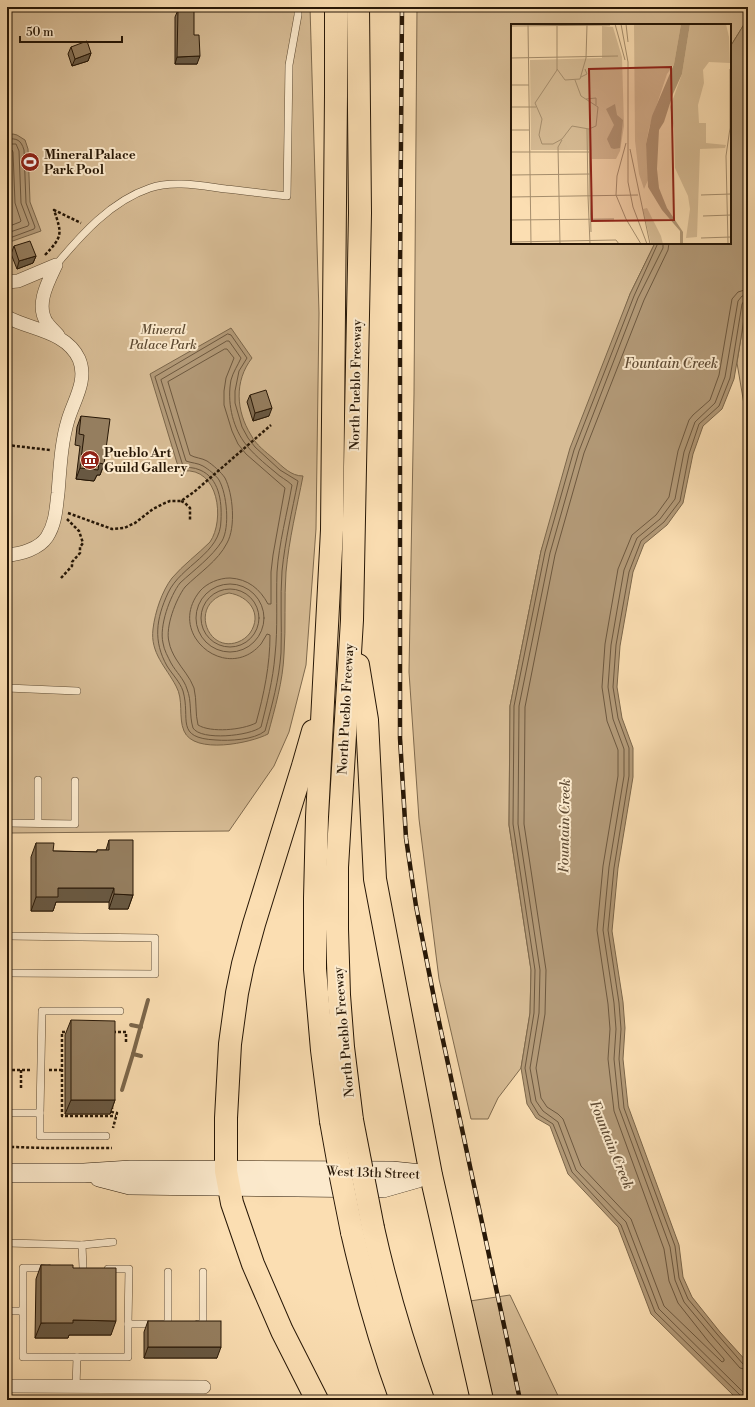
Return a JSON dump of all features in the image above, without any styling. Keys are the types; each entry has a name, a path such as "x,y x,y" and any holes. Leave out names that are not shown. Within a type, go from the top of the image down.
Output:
{"highway":[{"name":"North Pueblo Freeway","path":"336,7 332,530 323,693 315,898 315,969 322,1050 342,1121"},
{"name":"North Pueblo Freeway","path":"358,7 360,213 352,620 337,867 337,930 342,1039 341,1177 362,1230 384,1277 423,1400"},
{"path":"352,620 367,720 375,879 431,1175 482,1400"},
{"path":"317,1400 282,1331 253,1264 232,1203 227,1179 226,1118 230,1044 237,993 254,924 303,766 323,693"},
{"name":"North Pueblo Freeway","path":"362,1230 370,1306 401,1400"}],"main road":[{"name":"West 13th Street","path":"7,1173 84,1174 131,1170 227,1179 392,1171 431,1175"}],"street":[{"path":"7,282 18,281 56,265"},
{"path":"7,555 24,552 37,547 46,538 51,529 56,510 62,451 68,420 75,403 82,375 78,358 73,350 47,323 42,308 44,293 56,265"},
{"path":"7,317 18,323 46,332 63,340"},
{"path":"7,1386 204,1387"}],"lane":[{"path":"56,265 80,237 111,210 129,197 151,188 173,184 197,185 287,196 289,66 298,15 298,7"},
{"path":"7,688 77,691"},
{"path":"38,780 38,824"},
{"path":"7,823 75,824 75,781"},
{"path":"7,936 156,938 155,974 7,973"},
{"path":"106,1136 40,1136 42,1011 120,1011"},
{"path":"7,1113 40,1112"},
{"path":"7,1243 82,1245 113,1242"},
{"path":"53,1268 23,1268 23,1357 128,1357 128,1269 87,1268 82,1245"},
{"path":"128,1324 172,1324 168,1272"},
{"path":"189,1324 203,1324 203,1272"},
{"path":"7,1311 22,1311"},
{"path":"76,1387 77,1357"}],"path":[{"path":"40,260 54,245 60,235 60,229 54,210 91,228"},
{"path":"63,512 105,527 118,529 124,528 135,523 153,509 170,501 181,501 194,492 271,425"},
{"path":"7,445 62,451"},
{"path":"181,501 190,508 190,520"},
{"path":"61,578 72,566 72,562 80,553 80,547 84,543 79,531 69,523 65,516"},
{"path":"77,1032 62,1032 62,1116 116,1116"},
{"path":"112,1032 126,1032 126,1044"},
{"path":"7,1070 41,1070"},
{"path":"21,1070 21,1088"},
{"path":"106,1136 110,1136 117,1113 112,1112 112,1104"},
{"path":"7,1144 12,1147 112,1148"}],"green space":[{"name":"Mineral Palace Park","path":"7,7 310,7 319,313 316,529 306,665 289,732 274,766 229,831 11,833 7,754"},
{"path":"417,7 748,7 748,18 731,45 731,24 511,24 511,244 655,244 630,294 541,551 510,706 509,825 531,970 530,1013 521,1068 498,1098 488,1119 471,1119 439,979 419,819 409,672 414,394"},
{"path":"748,292 748,428 737,363"},
{"path":"510,1295 560,1400 492,1400 470,1301"}],"water":[{"name":"Fountain Creek","path":"748,18 748,292 734,379 722,409 703,426 693,454 683,503 667,525 644,544 633,572 620,646 617,687 622,718 633,748 633,777 618,868 612,931 623,1002 625,1028 623,1059 628,1106 679,1245 683,1277 692,1297 720,1332 748,1363 748,1400 738,1400 651,1314 618,1227 568,1174 550,1126 536,1118 527,1104 521,1068 530,1013 531,970 509,825 510,706 541,551 570,448 630,294 655,244 731,244 731,45"},
{"path":"13,134 25,140 28,149 30,202 41,231 7,243 7,135"},
{"path":"231,328 252,358 242,376 239,396 242,416 246,426 258,445 287,470 299,476 303,476 287,560 285,592 285,644 276,704 268,734 249,741 223,745 210,745 199,743 190,738 182,726 180,697 176,686 156,653 153,629 157,609 162,595 172,578 210,542 215,532 218,509 216,497 205,477 195,472 183,471 180,469 150,374","holes":["229,593 243,598 252,607 255,619 254,626 246,637 238,642 227,644 217,641 210,634 206,625 205,615 209,606 216,598"]}],"building":[{"path":"178,10 194,10 194,35 199,35 200,56 177,57"},
{"path":"87,41 91,53 75,59 71,47"},
{"path":"30,241 36,256 19,261 14,246"},
{"path":"266,390 272,408 255,413 250,395"},
{"name":"Pueblo Art Guild Gallery","path":"81,416 110,419 104,464 99,463 98,470 80,468 84,435 79,434"},
{"path":"109,840 133,840 133,895 114,894 114,888 58,888 58,897 36,897 36,843 54,843 53,851 97,852 97,850 109,850"},
{"path":"71,1020 115,1021 115,1100 71,1100"},
{"path":"41,1265 73,1265 73,1268 116,1268 116,1321 73,1320 73,1323 41,1323"},
{"path":"148,1321 221,1321 221,1347 148,1347"},
{"path":"18,1396 130,1397 130,1400 13,1400 13,1398"}],"waterway":[{"path":"141,1056 133,1054 148,1000"},
{"path":"131,1025 141,1027"},
{"path":"122,1090 133,1054"}],"railway":[{"path":"402,7 400,273 400,738 406,838 416,906 435,1003 520,1400"}],"place":[{"name":"Mineral Palace Park Pool","path":"30,162"},
{"name":"Pueblo Art Guild Gallery","path":"90,460"}]}
